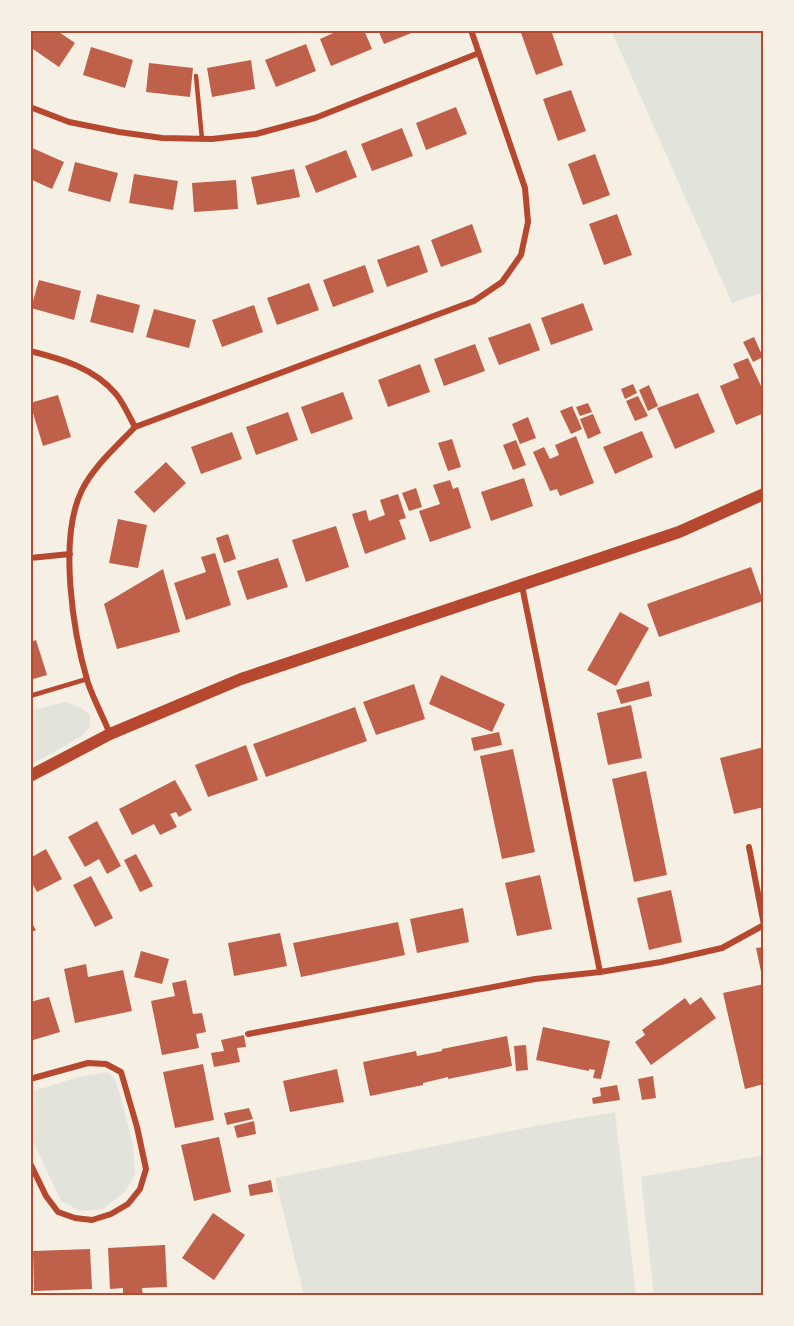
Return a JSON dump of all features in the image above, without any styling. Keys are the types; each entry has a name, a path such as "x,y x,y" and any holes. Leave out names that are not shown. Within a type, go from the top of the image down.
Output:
{"main road":[{"path":"30,776 110,734 241,679 679,532 764,494"}],"street":[{"path":"110,734 87,679 74,618 70,554 72,517 83,489 103,461 135,427 474,302 502,282 521,255 528,222 525,188 471,30"},
{"path":"30,107 69,123 162,138 202,139 256,134 315,118 479,53"},
{"path":"30,351 72,362 104,381 118,396 135,427"},
{"path":"30,558 70,554"},
{"path":"522,586 600,972"},
{"path":"248,1034 535,979 661,962 722,948 764,925 749,847"},
{"path":"30,1079 88,1063 106,1064 121,1072 146,1169 140,1188 128,1204 111,1214 92,1220 75,1218 58,1212 46,1196 30,1163"}],"lane":[{"path":"196,76 202,139"},
{"path":"30,696 87,679"}],"shaded area":[{"path":"611,30 764,30 764,292 732,303"},
{"path":"66,702 81,708 90,715 90,727 81,737 30,765 30,711"},
{"path":"107,1072 115,1079 122,1102 133,1145 135,1174 125,1192 103,1209 80,1211 61,1201 30,1135 30,1092 79,1077"},
{"path":"615,1112 636,1296 304,1296 275,1178"},
{"path":"764,1155 764,1296 654,1296 641,1177"}],"building":[{"path":"31,30 56,30 75,43 59,67 30,47"},
{"path":"340,30 364,30 372,49 331,66 320,39"},
{"path":"378,30 419,30 384,44"},
{"path":"531,30 551,30 563,65 536,75 521,33"},
{"path":"306,44 316,71 276,87 265,60"},
{"path":"91,47 133,60 125,88 83,75"},
{"path":"251,60 255,89 212,97 207,68"},
{"path":"149,63 193,68 190,97 146,92"},
{"path":"571,90 586,131 558,141 543,99"},
{"path":"456,107 467,134 426,150 416,123"},
{"path":"402,128 413,156 372,171 361,144"},
{"path":"30,147 64,162 52,189 30,179"},
{"path":"346,150 357,177 316,193 305,166"},
{"path":"595,154 610,195 583,205 568,164"},
{"path":"75,162 118,173 110,202 68,191"},
{"path":"294,169 300,197 257,205 251,177"},
{"path":"134,174 178,181 173,210 129,203"},
{"path":"236,180 238,209 194,212 192,183"},
{"path":"617,214 632,255 604,265 589,224"},
{"path":"472,224 482,252 441,267 431,240"},
{"path":"419,245 428,272 387,287 377,260"},
{"path":"365,265 374,292 333,307 323,280"},
{"path":"39,280 81,291 74,320 31,308"},
{"path":"309,283 319,310 277,325 267,298"},
{"path":"97,294 140,305 133,333 90,322"},
{"path":"583,303 593,330 551,345 541,318"},
{"path":"254,305 263,332 222,347 212,320"},
{"path":"154,309 196,320 189,348 146,337"},
{"path":"530,323 540,350 499,365 488,338"},
{"path":"754,337 763,357 753,362 743,342"},
{"path":"475,344 485,371 444,386 434,359"},
{"path":"748,358 761,386 764,385 764,413 736,425 720,386 739,378 733,364"},
{"path":"420,364 430,392 388,407 378,380"},
{"path":"633,384 637,393 625,399 621,389"},
{"path":"649,385 658,406 648,411 639,390"},
{"path":"343,392 353,419 311,434 301,407"},
{"path":"698,393 715,432 675,449 657,408"},
{"path":"58,395 71,437 43,446 30,403"},
{"path":"638,396 648,416 635,421 626,401"},
{"path":"588,403 592,412 580,416 576,407"},
{"path":"572,406 582,429 571,434 560,411"},
{"path":"288,412 298,440 256,455 246,427"},
{"path":"593,414 601,433 588,439 580,419"},
{"path":"528,417 536,438 520,444 512,424"},
{"path":"642,431 653,457 615,474 603,447"},
{"path":"232,432 242,459 201,474 191,447"},
{"path":"576,436 594,483 560,496 557,489 550,491 533,452 544,447 550,459 559,455 555,445"},
{"path":"452,439 461,467 448,471 438,443"},
{"path":"516,440 526,465 513,470 503,445"},
{"path":"166,462 186,483 154,513 134,492"},
{"path":"524,478 533,506 491,521 481,492"},
{"path":"450,480 453,489 458,487 471,528 430,542 419,511 440,504 433,485"},
{"path":"416,488 422,507 409,511 402,493"},
{"path":"398,494 406,518 399,520 406,539 365,554 352,514 366,510 369,521 385,515 380,500"},
{"path":"118,519 147,525 138,568 109,563"},
{"path":"336,526 349,567 306,582 292,540"},
{"path":"228,534 236,559 224,563 216,538"},
{"path":"215,553 231,605 186,620 174,583 206,572 201,557"},
{"path":"278,558 288,587 247,600 237,571"},
{"path":"751,567 763,601 659,637 647,604"},
{"path":"163,569 180,632 117,649 104,604"},
{"path":"620,612 649,628 616,686 587,670"},
{"path":"36,640 47,675 30,680 30,642"},
{"path":"441,675 505,704 492,732 429,704"},
{"path":"649,681 652,696 621,704 616,690"},
{"path":"414,684 425,719 376,735 363,702"},
{"path":"631,705 642,758 608,765 597,713"},
{"path":"355,707 367,741 266,777 253,744"},
{"path":"499,732 502,745 474,751 471,738"},
{"path":"246,745 258,780 208,797 195,765"},
{"path":"764,747 764,807 734,814 720,758"},
{"path":"513,749 535,852 502,859 480,756"},
{"path":"646,771 667,875 634,882 612,779"},
{"path":"175,780 192,810 179,817 176,812 170,814 177,827 160,835 154,824 132,835 119,809"},
{"path":"97,821 121,866 107,874 99,859 85,867 68,837"},
{"path":"46,849 62,879 37,892 30,879 30,858"},
{"path":"136,854 153,886 140,892 124,860"},
{"path":"540,875 552,929 517,936 505,883"},
{"path":"91,876 113,918 95,927 73,885"},
{"path":"671,890 682,942 649,950 637,898"},
{"path":"463,908 469,942 417,953 410,919"},
{"path":"30,920 36,930 30,933"},
{"path":"398,922 405,955 301,977 293,943"},
{"path":"280,933 287,966 234,976 228,943"},
{"path":"764,947 764,981 763,981 756,948"},
{"path":"141,951 169,959 162,984 134,977"},
{"path":"86,964 88,977 123,970 132,1011 75,1023 64,969"},
{"path":"186,980 193,1014 202,1013 206,1032 196,1034 199,1048 162,1055 151,1001 175,996 172,983"},
{"path":"764,984 764,1084 745,1089 723,993"},
{"path":"49,997 60,1032 30,1041 30,1002"},
{"path":"701,997 716,1018 651,1065 635,1042 645,1035 642,1030 685,998 690,1005"},
{"path":"543,1027 610,1041 601,1079 593,1078 595,1070 589,1069 589,1071 536,1060"},
{"path":"244,1035 246,1047 237,1048 240,1062 214,1067 211,1053 224,1051 221,1040"},
{"path":"507,1036 512,1066 448,1079 448,1077 423,1083 423,1085 370,1096 363,1062 416,1051 417,1056"},
{"path":"526,1045 528,1070 516,1071 514,1046"},
{"path":"203,1064 214,1120 175,1128 163,1072"},
{"path":"337,1069 344,1102 290,1112 283,1081"},
{"path":"653,1076 656,1098 642,1100 638,1079"},
{"path":"617,1085 620,1100 593,1104 592,1098 601,1096 600,1088"},
{"path":"249,1108 253,1119 227,1125 224,1113"},
{"path":"254,1121 256,1134 237,1138 234,1126"},
{"path":"219,1137 231,1192 194,1201 181,1145"},
{"path":"271,1180 273,1192 250,1196 248,1185"},
{"path":"213,1213 245,1235 214,1280 182,1258"},
{"path":"165,1245 167,1287 142,1288 143,1296 123,1296 123,1288 110,1289 108,1248"},
{"path":"90,1249 92,1289 34,1291 33,1251"}]}
